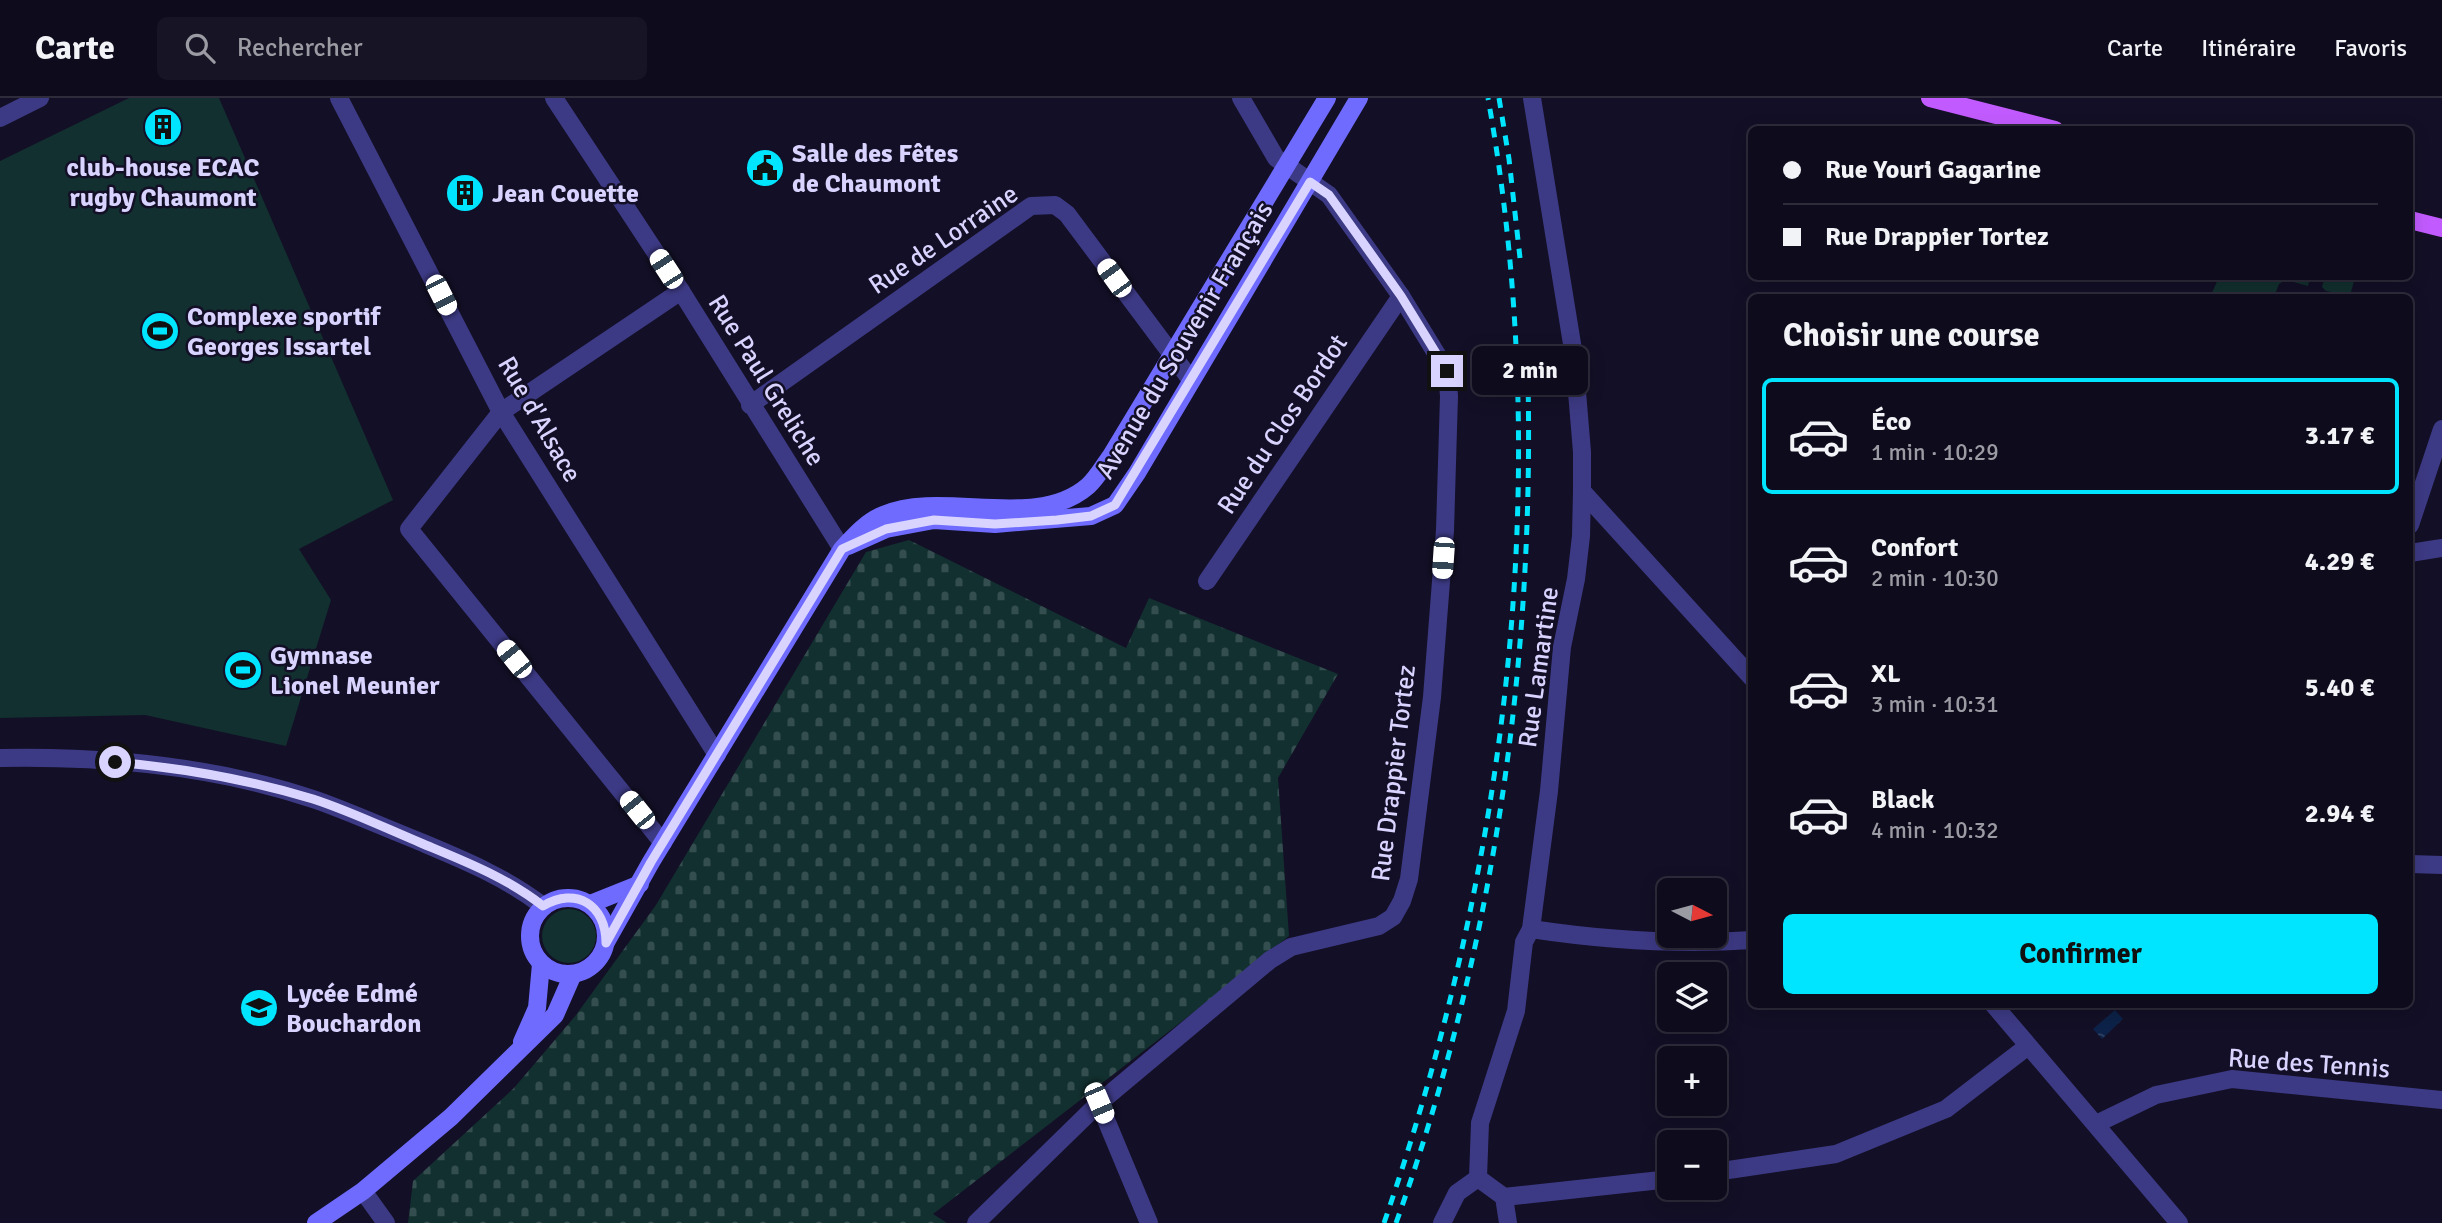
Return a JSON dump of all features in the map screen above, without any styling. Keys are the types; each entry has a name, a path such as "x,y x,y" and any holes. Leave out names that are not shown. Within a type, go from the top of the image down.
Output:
{"main road":[{"path":"1930,98 2039,126"},
{"path":"2413,221 2442,228"}],"street":[{"path":"0,118 40,98"},
{"name":"Rue d'Alsace","path":"339,98 501,412 717,755"},
{"name":"Rue Paul Greliche","path":"554,98 681,291 842,549"},
{"name":"Rue Drappier Tortez","path":"976,1223 1099,1103 1270,960 1291,947 1379,926 1393,917 1409,879 1432,697 1445,530 1449,396 1447,371 1401,296 1329,195 1276,158 1241,98"},
{"name":"Avenue du Souvenir Français","path":"842,549 863,526 895,511 934,506 992,509 1038,506 1058,502 1088,486 1111,456 1327,98"},
{"name":"Avenue du Souvenir Français","path":"842,549 886,529 934,520 995,524 1057,520 1091,516 1115,505 1359,98"},
{"name":"Rue Lamartine","path":"1478,1178 1480,1124 1516,1010 1524,942 1531,929 1549,790 1562,647 1576,579 1581,536 1582,452 1574,356 1532,98"},
{"name":"Rue de Lorraine","path":"750,405 1031,206 1055,205 1067,214 1191,380"},
{"path":"663,843 410,529 501,412 681,291"},
{"name":"Rue du Clos Bordot","path":"1207,581 1401,296"},
{"path":"2413,516 2442,429"},
{"path":"1582,491 1748,673"},
{"path":"2413,553 2442,548"},
{"path":"606,943 603,921 590,904 566,897 543,906 536,914 529,934 530,945 541,964 556,973 573,974 585,971 595,964 663,843 842,549"},
{"path":"0,758 51,757 185,769 267,786 351,813 483,869 520,888 543,906"},
{"path":"2413,864 2442,865"},
{"path":"590,904 639,884"},
{"path":"1531,929 1602,939 1748,940"},
{"path":"520,1048 537,1008 541,964"},
{"path":"316,1223 363,1191 451,1117 555,1015 573,974"},
{"path":"1996,1008 2179,1223"},
{"path":"1727,1170 1836,1154 1946,1109 2028,1046"},
{"name":"Rue des Tennis","path":"2096,1124 2156,1095 2232,1079 2442,1100"},
{"path":"1099,1103 1149,1223"},
{"path":"1442,1223 1457,1193 1478,1178 1504,1197 1657,1180"},
{"path":"363,1191 386,1223"},
{"path":"1504,1197 1508,1223"}],"green space":[{"name":"Complexe sportif Georges Issartel","path":"129,98 219,98 393,500 299,549 331,600 286,746 145,715 0,718 0,161"},
{"path":"2217,280 2286,280 2279,284 2275,294 2211,294"},
{"path":"2286,280 2309,280 2308,286"},
{"path":"2324,280 2354,280 2351,294 2326,291 2322,287"},
{"path":"909,540 1126,648 1149,598 1338,674 1278,778 1289,936 933,1214 947,1223 408,1223 413,1181 514,1088 576,1015 656,905 866,552"},
{"path":"569,909 588,917 596,936 588,955 569,963 550,955 542,936 550,917"}],"water":[{"path":"2115,1010 2123,1019 2102,1039 2093,1029"}],"railway":[{"path":"1384,1223 1427,1087 1462,949 1489,809 1508,667 1517,524 1517,382 1508,239 1488,98"},
{"path":"1499,98 1520,258"},
{"path":"1396,1223 1430,1121 1458,1018 1482,913 1501,808 1524,594 1528,380"}],"place":[{"name":"club-house ECAC rugby Chaumont","path":"163,127"},
{"name":"Salle des Fêtes de Chaumont","path":"765,168"},
{"name":"Jean Couette","path":"465,193"},
{"name":"Complexe sportif Georges Issartel","path":"160,331"},
{"name":"Gymnase Lionel Meunier","path":"243,670"},
{"name":"Lycée Edmé Bouchardon","path":"259,1008"}],"route":[{"path":"115,762 185,769 267,786 351,813 483,869 520,888 543,906 566,897 590,904 598,911 603,921 606,943 651,862 842,549 886,529 934,520 995,524 1057,520 1091,516 1115,505 1137,473 1310,182 1329,195 1401,296 1447,371"}]}
